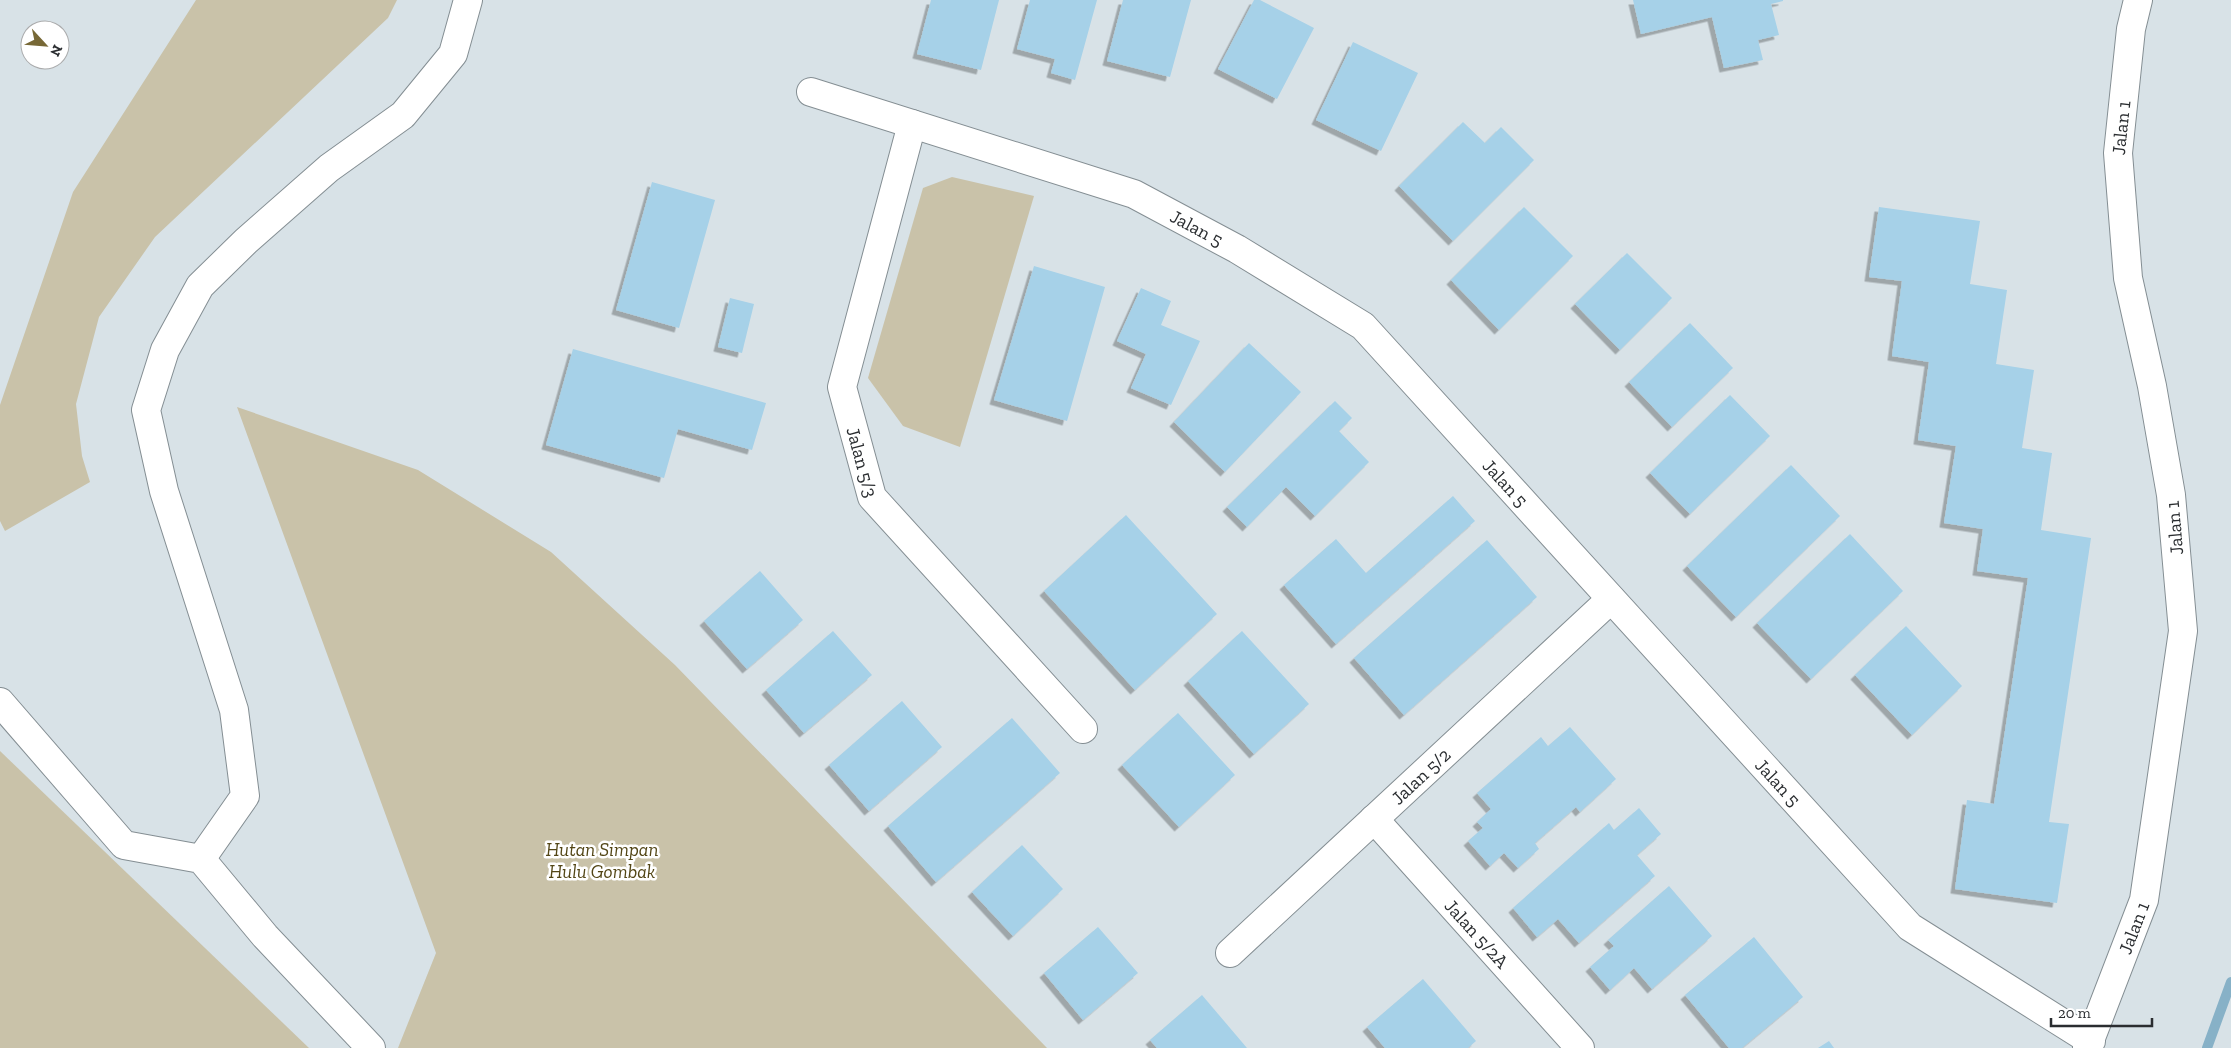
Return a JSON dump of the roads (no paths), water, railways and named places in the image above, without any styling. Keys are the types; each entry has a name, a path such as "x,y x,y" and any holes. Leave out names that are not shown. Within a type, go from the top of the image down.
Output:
{"street":[{"path":"201,859 245,796 234,710 164,491 146,410 165,350 200,286 246,241 329,168 403,115 453,54 468,0"},
{"name":"Jalan 1","path":"2089,1045 2144,900 2183,631 2171,495 2152,386 2128,278 2118,153 2131,29 2138,0"},
{"name":"Jalan 5","path":"811,92 1134,194 1237,249 1363,326 1910,927 2089,1045"},
{"name":"Jalan 5/3","path":"912,124 842,387 872,497 1083,729"},
{"name":"Jalan 5/2","path":"1230,953 1611,599"},
{"path":"0,702 124,845 201,859 265,936 371,1048"},
{"name":"Jalan 5/2A","path":"1374,819 1580,1048"}],"waterway":[{"path":"2207,1048 2231,982"}],"park label":[{"name":"Hutan Simpan Hulu Gombak","path":"602,860"}]}
